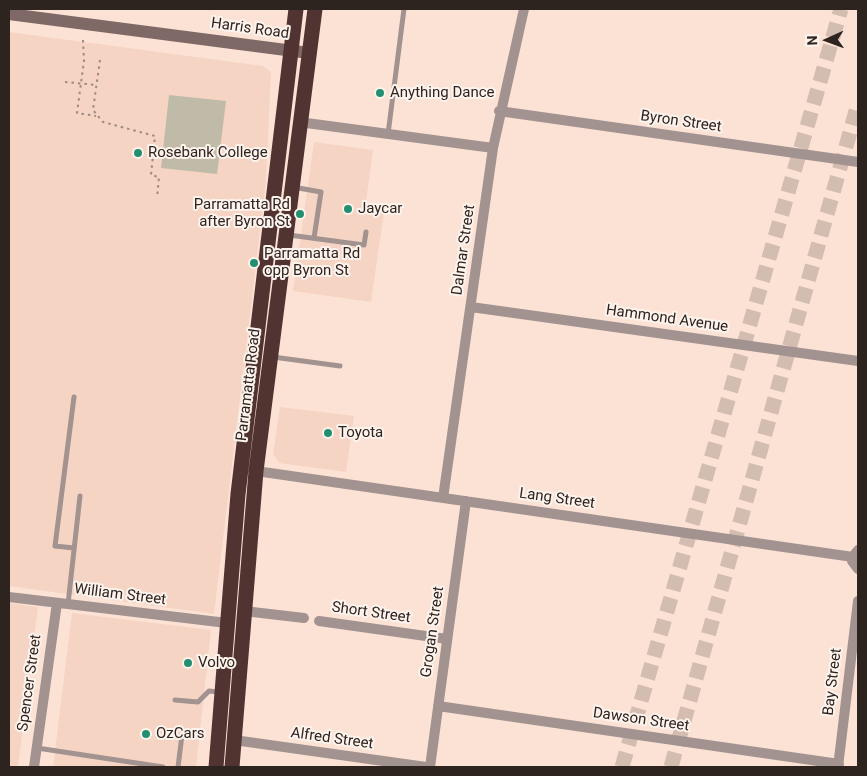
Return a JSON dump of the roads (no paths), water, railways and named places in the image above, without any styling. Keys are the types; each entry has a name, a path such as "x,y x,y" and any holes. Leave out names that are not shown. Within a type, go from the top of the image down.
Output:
{"highway":[{"name":"Parramatta Road","path":"216,767 243,446 296,9"},
{"name":"Parramatta Road","path":"232,767 256,472 315,9"}],"main road":[{"name":"Harris Road","path":"9,14 39,13 309,53"}],"street":[{"name":"Dalmar Street","path":"443,498 499,111 524,9"},
{"name":"Byron Street","path":"499,111 858,162"},
{"path":"300,122 493,148"},
{"name":"Hammond Avenue","path":"471,307 858,362"},
{"name":"Lang Street","path":"256,472 855,553"},
{"name":"Grogan Street","path":"430,767 466,501"},
{"path":"855,553 854,564 858,569"},
{"name":"William Street","path":"9,597 227,624"},
{"name":"Bay Street","path":"838,765 858,600"},
{"name":"Spencer Street","path":"34,767 57,603"},
{"path":"244,611 304,618"},
{"name":"Short Street","path":"320,620 447,639"},
{"name":"Dawson Street","path":"438,706 838,765"},
{"name":"Alfred Street","path":"234,740 426,767"}],"lane":[{"path":"388,134 404,9"},
{"path":"292,187 321,192 314,238"},
{"path":"286,235 364,244 366,232"},
{"path":"270,356 340,366"},
{"path":"74,397 55,546 74,548"},
{"path":"68,604 80,496"},
{"path":"175,700 198,702 209,691 222,692"},
{"path":"178,767 182,735"},
{"path":"37,748 163,767"}],"tunnel":[{"path":"622,767 841,9"},
{"path":"671,767 858,104"}],"place":[{"name":"Anything Dance","path":"380,93"},
{"name":"Rosebank College","path":"138,153"},
{"name":"Jaycar","path":"348,209"},
{"name":"Parramatta Rd after Byron St","path":"300,214"},
{"name":"Parramatta Rd opp Byron St","path":"254,263"},
{"name":"Toyota","path":"328,433"},
{"name":"Volvo","path":"188,663"},
{"name":"OzCars","path":"146,734"}]}
